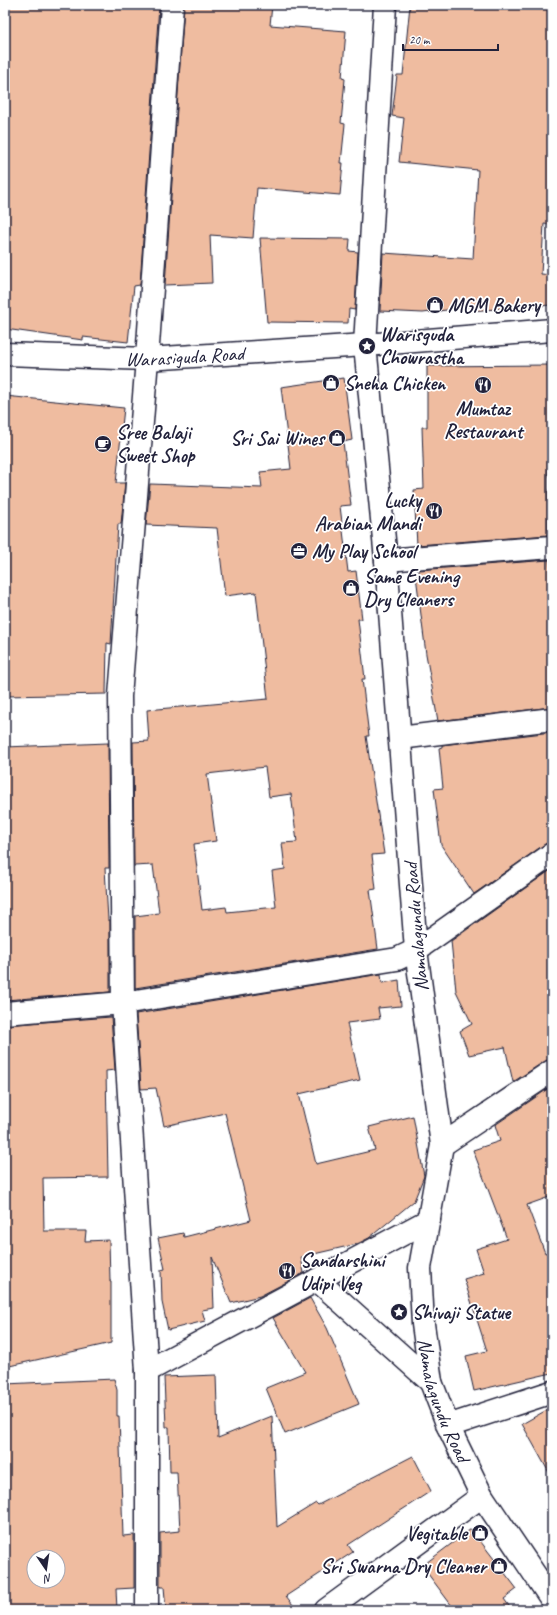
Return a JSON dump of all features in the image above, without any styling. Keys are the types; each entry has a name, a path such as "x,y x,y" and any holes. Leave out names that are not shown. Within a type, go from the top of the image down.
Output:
{"street":[{"path":"147,1610 147,1371 124,1003 120,696 147,359 172,5"},
{"name":"Namalagundu Road","path":"386,5 365,345 386,560 416,950 442,1145 420,1268 423,1324 431,1382 448,1426 482,1496 552,1600"},
{"name":"Warasiguda Road","path":"5,354 147,359 365,345 552,330"},
{"path":"386,560 552,547"},
{"path":"400,738 552,719"},
{"path":"5,1013 124,1003 398,959 416,950 552,854"},
{"path":"442,1145 552,1071"},
{"path":"147,1371 429,1220"},
{"path":"317,1280 431,1382"},
{"path":"448,1426 552,1392"},
{"path":"326,1610 482,1496"}],"building":[{"path":"5,5 159,5 140,285 134,286 128,342 83,337 83,340 5,329"},
{"path":"184,5 272,5 270,25 346,31 342,78 345,79 341,123 345,124 341,163 343,163 340,195 257,188 253,238 210,235 212,283 165,285"},
{"path":"410,5 552,5 552,225 544,224 541,274 552,275 551,305 470,311 470,307 423,313 380,311 383,253 473,259 478,170 399,162 404,118 392,116 397,75 403,75"},
{"path":"260,238 350,239 349,251 358,252 355,310 349,309 348,323 267,322"},
{"path":"552,365 552,446 548,446 548,535 417,545 414,490 424,489 422,427 427,427 427,366"},
{"path":"344,378 352,440 343,442 351,505 340,506 348,572 356,571 362,619 358,619 365,679 362,679 369,736 366,736 384,854 372,855 376,889 370,890 378,949 135,988 135,916 159,913 153,865 134,866 133,742 149,741 147,710 268,699 256,592 225,596 217,528 146,525 150,484 262,488 260,472 291,469 281,387","holes":["265,767 269,797 291,794 297,842 282,843 285,869 272,871 276,907 227,912 226,907 202,910 194,844 216,841 207,774"]},
{"path":"5,396 124,408 116,483 125,483 121,524 118,524 111,644 107,643 106,694 5,696"},
{"path":"549,560 552,579 552,707 438,721 426,654 416,576 419,576 419,570"},
{"path":"552,732 552,842 545,844 474,894 441,845 434,789 443,788 439,748 442,747 442,745"},
{"path":"108,743 109,868 105,868 108,920 110,920 110,992 5,1000 5,747"},
{"path":"552,869 552,1059 545,1061 513,1082 505,1047 469,1055 460,1031 472,1024 456,991 451,941"},
{"path":"381,974 382,983 399,980 401,1006 378,1008 380,1019 347,1023 360,1080 299,1094 316,1164 375,1150 369,1127 413,1116 424,1176 414,1201 369,1238 357,1244 301,1257 304,1273 260,1296 231,1303 212,1257 214,1308 202,1310 205,1321 168,1330 162,1302 161,1270 165,1269 158,1238 183,1233 184,1237 251,1220 225,1113 164,1126 156,1088 141,1089 136,1014"},
{"path":"111,1017 115,1070 106,1071 108,1177 43,1178 44,1231 86,1231 85,1241 109,1240 111,1281 111,1343 5,1367 5,1025"},
{"path":"552,1086 552,1196 527,1205 545,1253 552,1251 552,1373 474,1391 466,1356 487,1351 464,1279 484,1273 476,1249 507,1239 473,1150 500,1141 495,1125"},
{"path":"310,1298 327,1328 359,1404 285,1434 266,1388 305,1372 273,1318"},
{"path":"216,1375 218,1438 272,1416 277,1527 316,1503 318,1505 413,1456 431,1491 348,1545 353,1552 286,1596 297,1610 166,1610 164,1587 160,1587 160,1533 180,1531 177,1472 170,1472 169,1427 166,1427 164,1377"},
{"path":"114,1379 117,1390 117,1416 119,1416 123,1536 134,1535 134,1588 116,1589 117,1610 5,1610 5,1384"},
{"path":"552,1407 552,1478 522,1424"},
{"path":"471,1529 517,1589 504,1599 512,1610 455,1610 422,1566"}],"place":[{"name":"MGM Bakery","path":"435,305"},
{"name":"Warisguda Chowrastha","path":"367,346"},
{"name":"Sneha Chicken","path":"331,383"},
{"name":"Mumtaz Restaurant","path":"483,385"},
{"name":"Sri Sai Wines","path":"337,438"},
{"name":"Sree Balaji Sweet Shop","path":"103,444"},
{"name":"Lucky Arabian Mandi","path":"434,511"},
{"name":"My Play School","path":"299,551"},
{"name":"Same Evening Dry Cleaners","path":"351,588"},
{"name":"Sandarshini Udipi Veg","path":"287,1271"},
{"name":"Shivaji Statue","path":"399,1312"},
{"name":"Vegitable","path":"480,1533"},
{"name":"Sri Swarna Dry Cleaner","path":"499,1566"}]}
